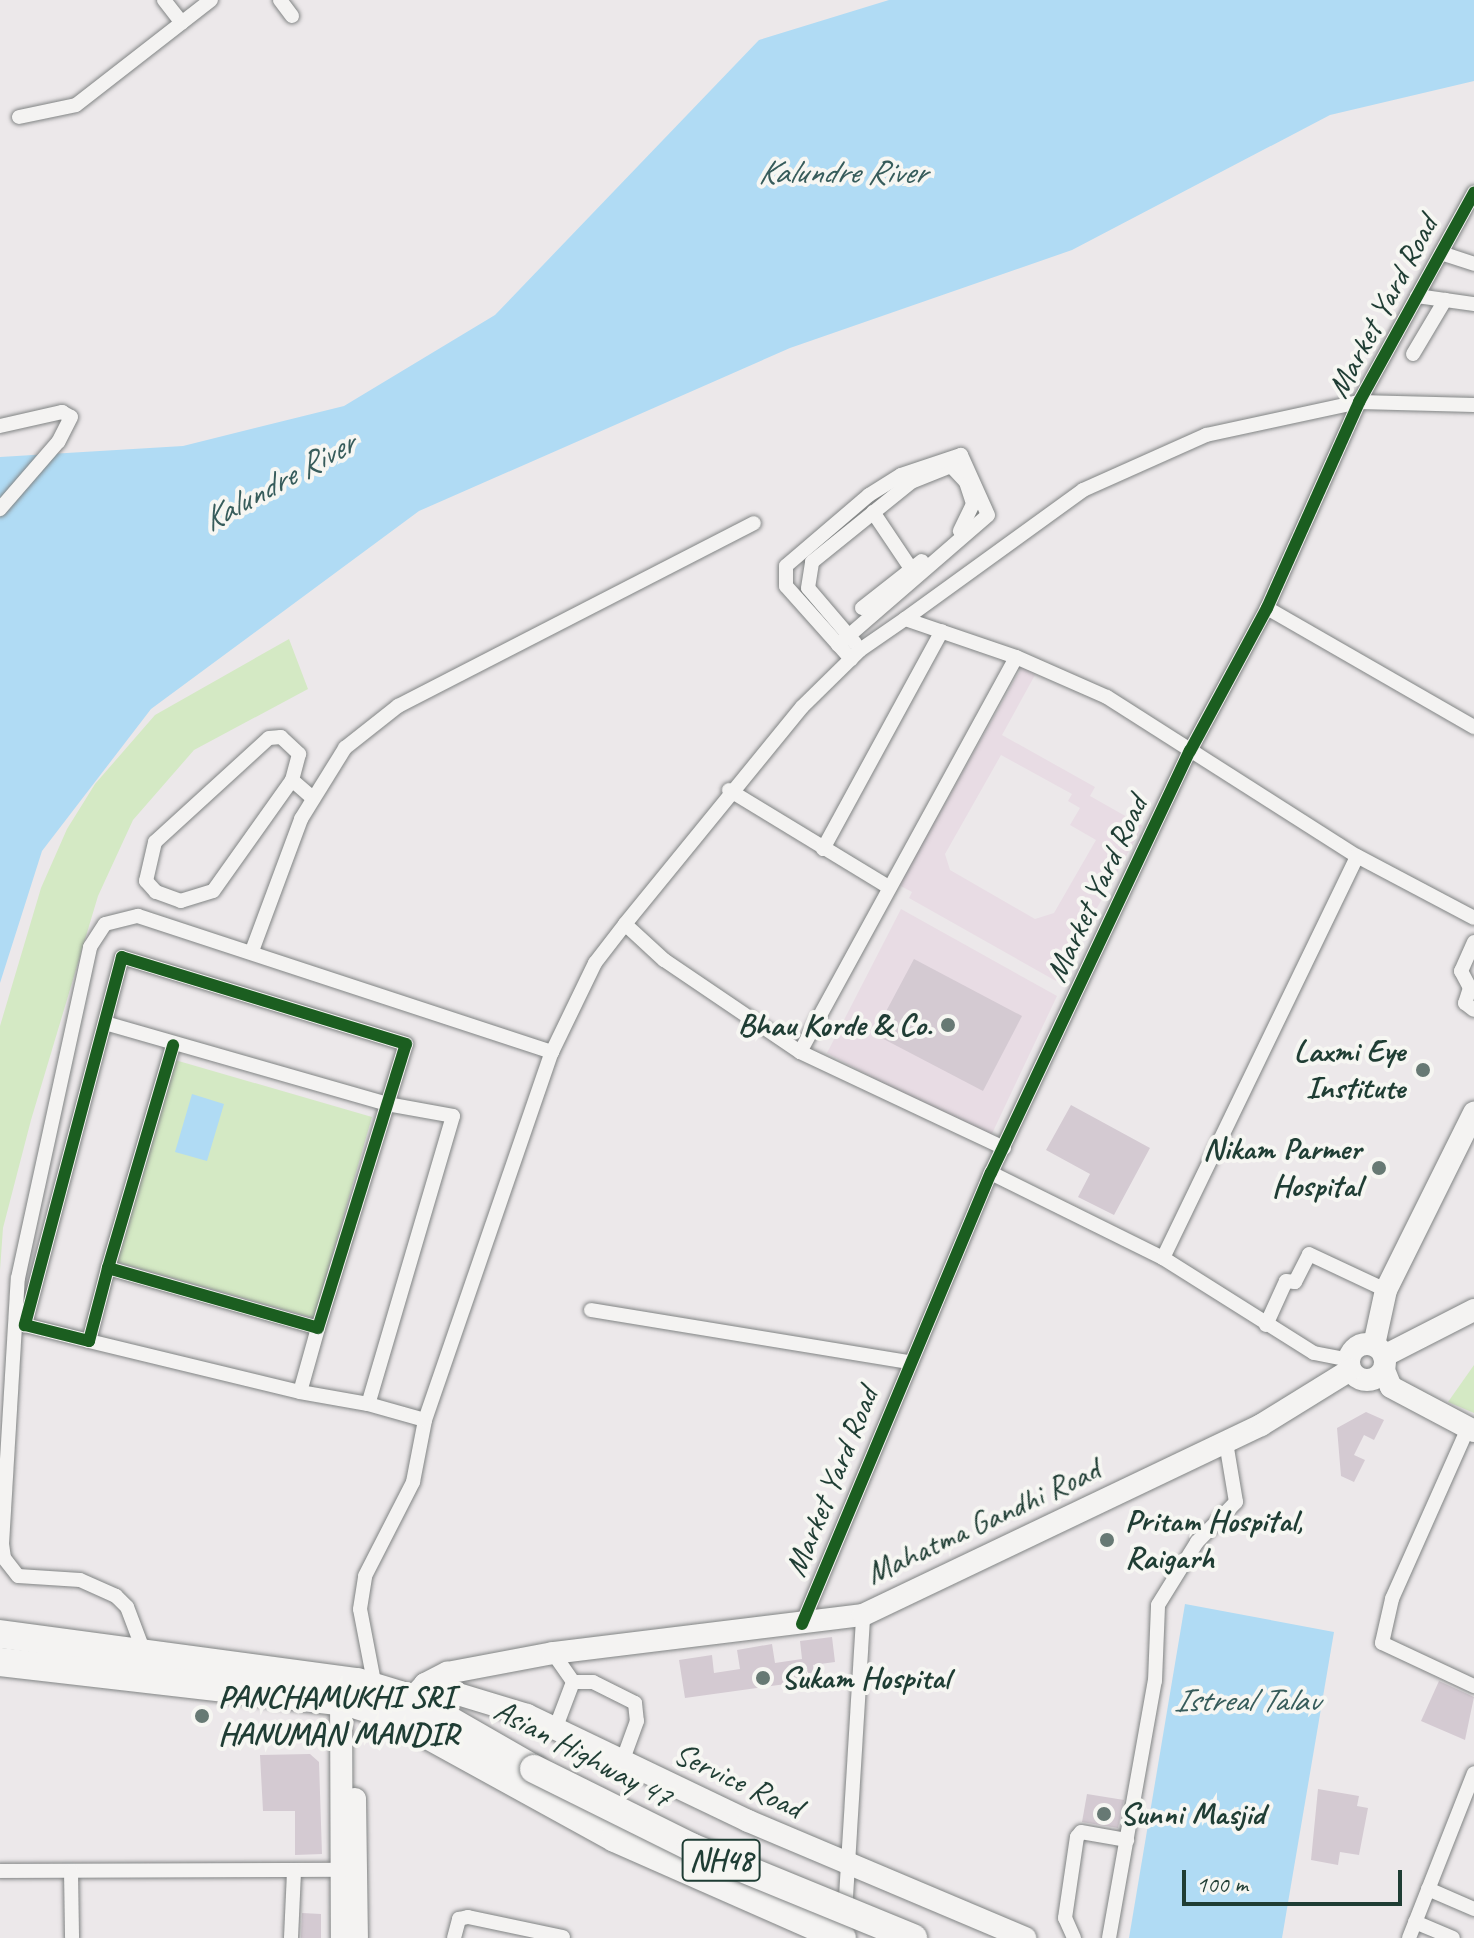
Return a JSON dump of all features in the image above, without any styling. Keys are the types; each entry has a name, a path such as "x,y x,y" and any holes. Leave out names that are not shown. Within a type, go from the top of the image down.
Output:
{"highway":[{"name":"NH48","path":"0,1634 144,1652 353,1691"},
{"name":"NH48","path":"0,1662 353,1691"},
{"name":"Asian Highway 47","path":"353,1691 410,1700 529,1780 684,1871 842,1938"},
{"name":"Asian Highway 47","path":"529,1780 913,1938"}],"main road":[{"path":"1471,1430 1391,1387 1381,1357 1386,1290 1474,1113"},
{"path":"1349,1365 1364,1381 1381,1357 1474,1310"},
{"name":"Mahatma Gandhi Road","path":"410,1700 447,1673 553,1653 863,1615 1226,1442 1349,1365 1357,1346 1381,1357"},
{"path":"342,1938 348,1870 353,1691"},
{"name":"Service Road","path":"410,1700 527,1715 554,1732 850,1867 1025,1938"},
{"path":"348,1870 357,1938"}],"street":[{"path":"19,117 76,105 211,0"},
{"path":"280,0 292,16"},
{"path":"170,2 182,23"},
{"name":"Market Yard Road","path":"802,1624 991,1173 1190,751 1267,608 1359,402 1474,193"},
{"path":"1441,253 1474,264"},
{"path":"1417,296 1474,304"},
{"path":"1413,354 1445,300"},
{"path":"353,1691 361,1591 404,1506 425,1420 552,1052 595,963 729,790 855,654 1083,490 1206,435 1359,402 1474,405"},
{"path":"0,426 68,413 70,424 0,509"},
{"path":"843,640 988,515 961,455 928,463 869,495 786,566 786,586 855,654"},
{"path":"843,640 808,588 807,574 873,512 935,470 951,466 966,482 973,504 966,526 862,608"},
{"path":"873,512 912,570"},
{"path":"252,951 313,798 345,748 398,706 754,523"},
{"path":"1267,608 1474,727"},
{"path":"905,619 1016,657 1107,697 1357,856 1474,918"},
{"path":"823,849 942,631"},
{"path":"800,1052 887,886 1016,657"},
{"path":"281,737 299,754 292,780 213,891 181,901 156,892 146,881 155,842 269,738 281,737"},
{"path":"292,780 313,798"},
{"path":"729,790 887,886"},
{"path":"1163,1258 1357,856"},
{"path":"144,1652 127,1607 116,1596 80,1580 28,1580 4,1558 18,1278 78,994 90,947 105,924 138,916 552,1052"},
{"path":"625,924 664,960 800,1052 1004,1148"},
{"path":"1474,942 1461,971 1470,988 1465,1003 1474,1010"},
{"path":"300,1392 406,1044 122,957 25,1325 300,1392 368,1404 425,1420"},
{"path":"105,1023 387,1104 453,1116 368,1404"},
{"path":"89,1341 173,1045"},
{"path":"991,1173 1163,1258 1266,1325 1332,1361 1349,1365"},
{"path":"1266,1325 1286,1281 1295,1282 1309,1254 1386,1290"},
{"path":"108,1268 318,1328"},
{"path":"591,1310 910,1362"},
{"path":"1471,1430 1392,1599 1382,1643 1474,1686"},
{"path":"1109,1938 1155,1681 1158,1605 1197,1542 1236,1502 1226,1442"},
{"path":"842,1938 850,1867 863,1615"},
{"path":"553,1653 573,1682"},
{"path":"554,1732 573,1682"},
{"path":"573,1682 593,1682 635,1703 637,1721 622,1762"},
{"path":"1409,1938 1474,1773"},
{"path":"1074,1938 1065,1918 1077,1837 1081,1832 1127,1840"},
{"path":"0,1871 348,1870"},
{"path":"71,1871 72,1938"},
{"path":"291,1938 294,1871"},
{"path":"1428,1889 1474,1909"},
{"path":"454,1938 459,1919 468,1917 563,1937"},
{"path":"1415,1922 1453,1938"}],"shaded area":[{"path":"1022,667 1035,675 1002,735 1095,787 1090,796 1143,826 1056,981 909,898 912,892 899,885","holes":["1001,755 1072,794 1068,801 1080,808 1070,825 1096,840 1054,913 1035,919 950,870 945,854"]},
{"path":"901,909 1057,996 989,1140 827,1053"}],"green space":[{"path":"289,639 308,689 194,750 133,820 98,896 31,1120 3,1228 0,1270 0,1026 41,888 67,829 95,784 155,715"},
{"path":"175,1060 372,1117 314,1318 117,1262"},
{"path":"1474,1365 1474,1413 1448,1402"}],"water":[{"name":"Kalundre River","path":"889,0 1474,0 1474,81 1330,115 1072,250 790,348 419,511 151,709 42,851 0,983 0,457 183,446 344,406 495,315 759,40"},
{"path":"192,1094 224,1104 207,1161 175,1152"},
{"name":"Istreal Talav","path":"1185,1604 1334,1632 1282,1938 1129,1938"}],"building":[{"name":"Bhau Korde & Co.","path":"914,959 1022,1016 983,1091 874,1034"},
{"path":"1071,1105 1150,1148 1114,1215 1078,1197 1090,1174 1046,1150"},
{"path":"1366,1412 1384,1420 1374,1440 1364,1435 1354,1455 1365,1460 1354,1482 1341,1476 1337,1428"},
{"path":"832,1637 835,1662 813,1665 815,1680 685,1698 679,1660 712,1655 714,1673 740,1669 737,1650 772,1644 775,1663 802,1659 800,1641"},
{"path":"1439,1681 1474,1697 1465,1740 1421,1721"},
{"path":"310,1754 319,1762 322,1854 295,1855 295,1811 263,1811 260,1755"},
{"path":"1318,1789 1359,1796 1357,1806 1368,1808 1359,1855 1340,1852 1338,1865 1311,1860"},
{"name":"Sunni Masjid","path":"1087,1794 1124,1800 1118,1828 1082,1822"},
{"path":"302,1913 321,1914 321,1938 301,1938"}],"cycle path":[{"path":"802,1624 991,1173 1190,751 1267,608 1359,402 1474,193"},
{"path":"108,1268 318,1328 406,1044 122,957 25,1325 89,1341 108,1268 173,1045"}],"place":[{"name":"Bhau Korde & Co.","path":"948,1025"},
{"name":"Laxmi Eye Institute","path":"1423,1070"},
{"name":"Nikam Parmer Hospital","path":"1379,1168"},
{"name":"Pritam Hospital, Raigarh","path":"1107,1540"},
{"name":"Sukam Hospital","path":"763,1678"},
{"name":"PANCHAMUKHI SRI HANUMAN MANDIR","path":"202,1716"},
{"name":"Sunni Masjid","path":"1104,1814"}]}
